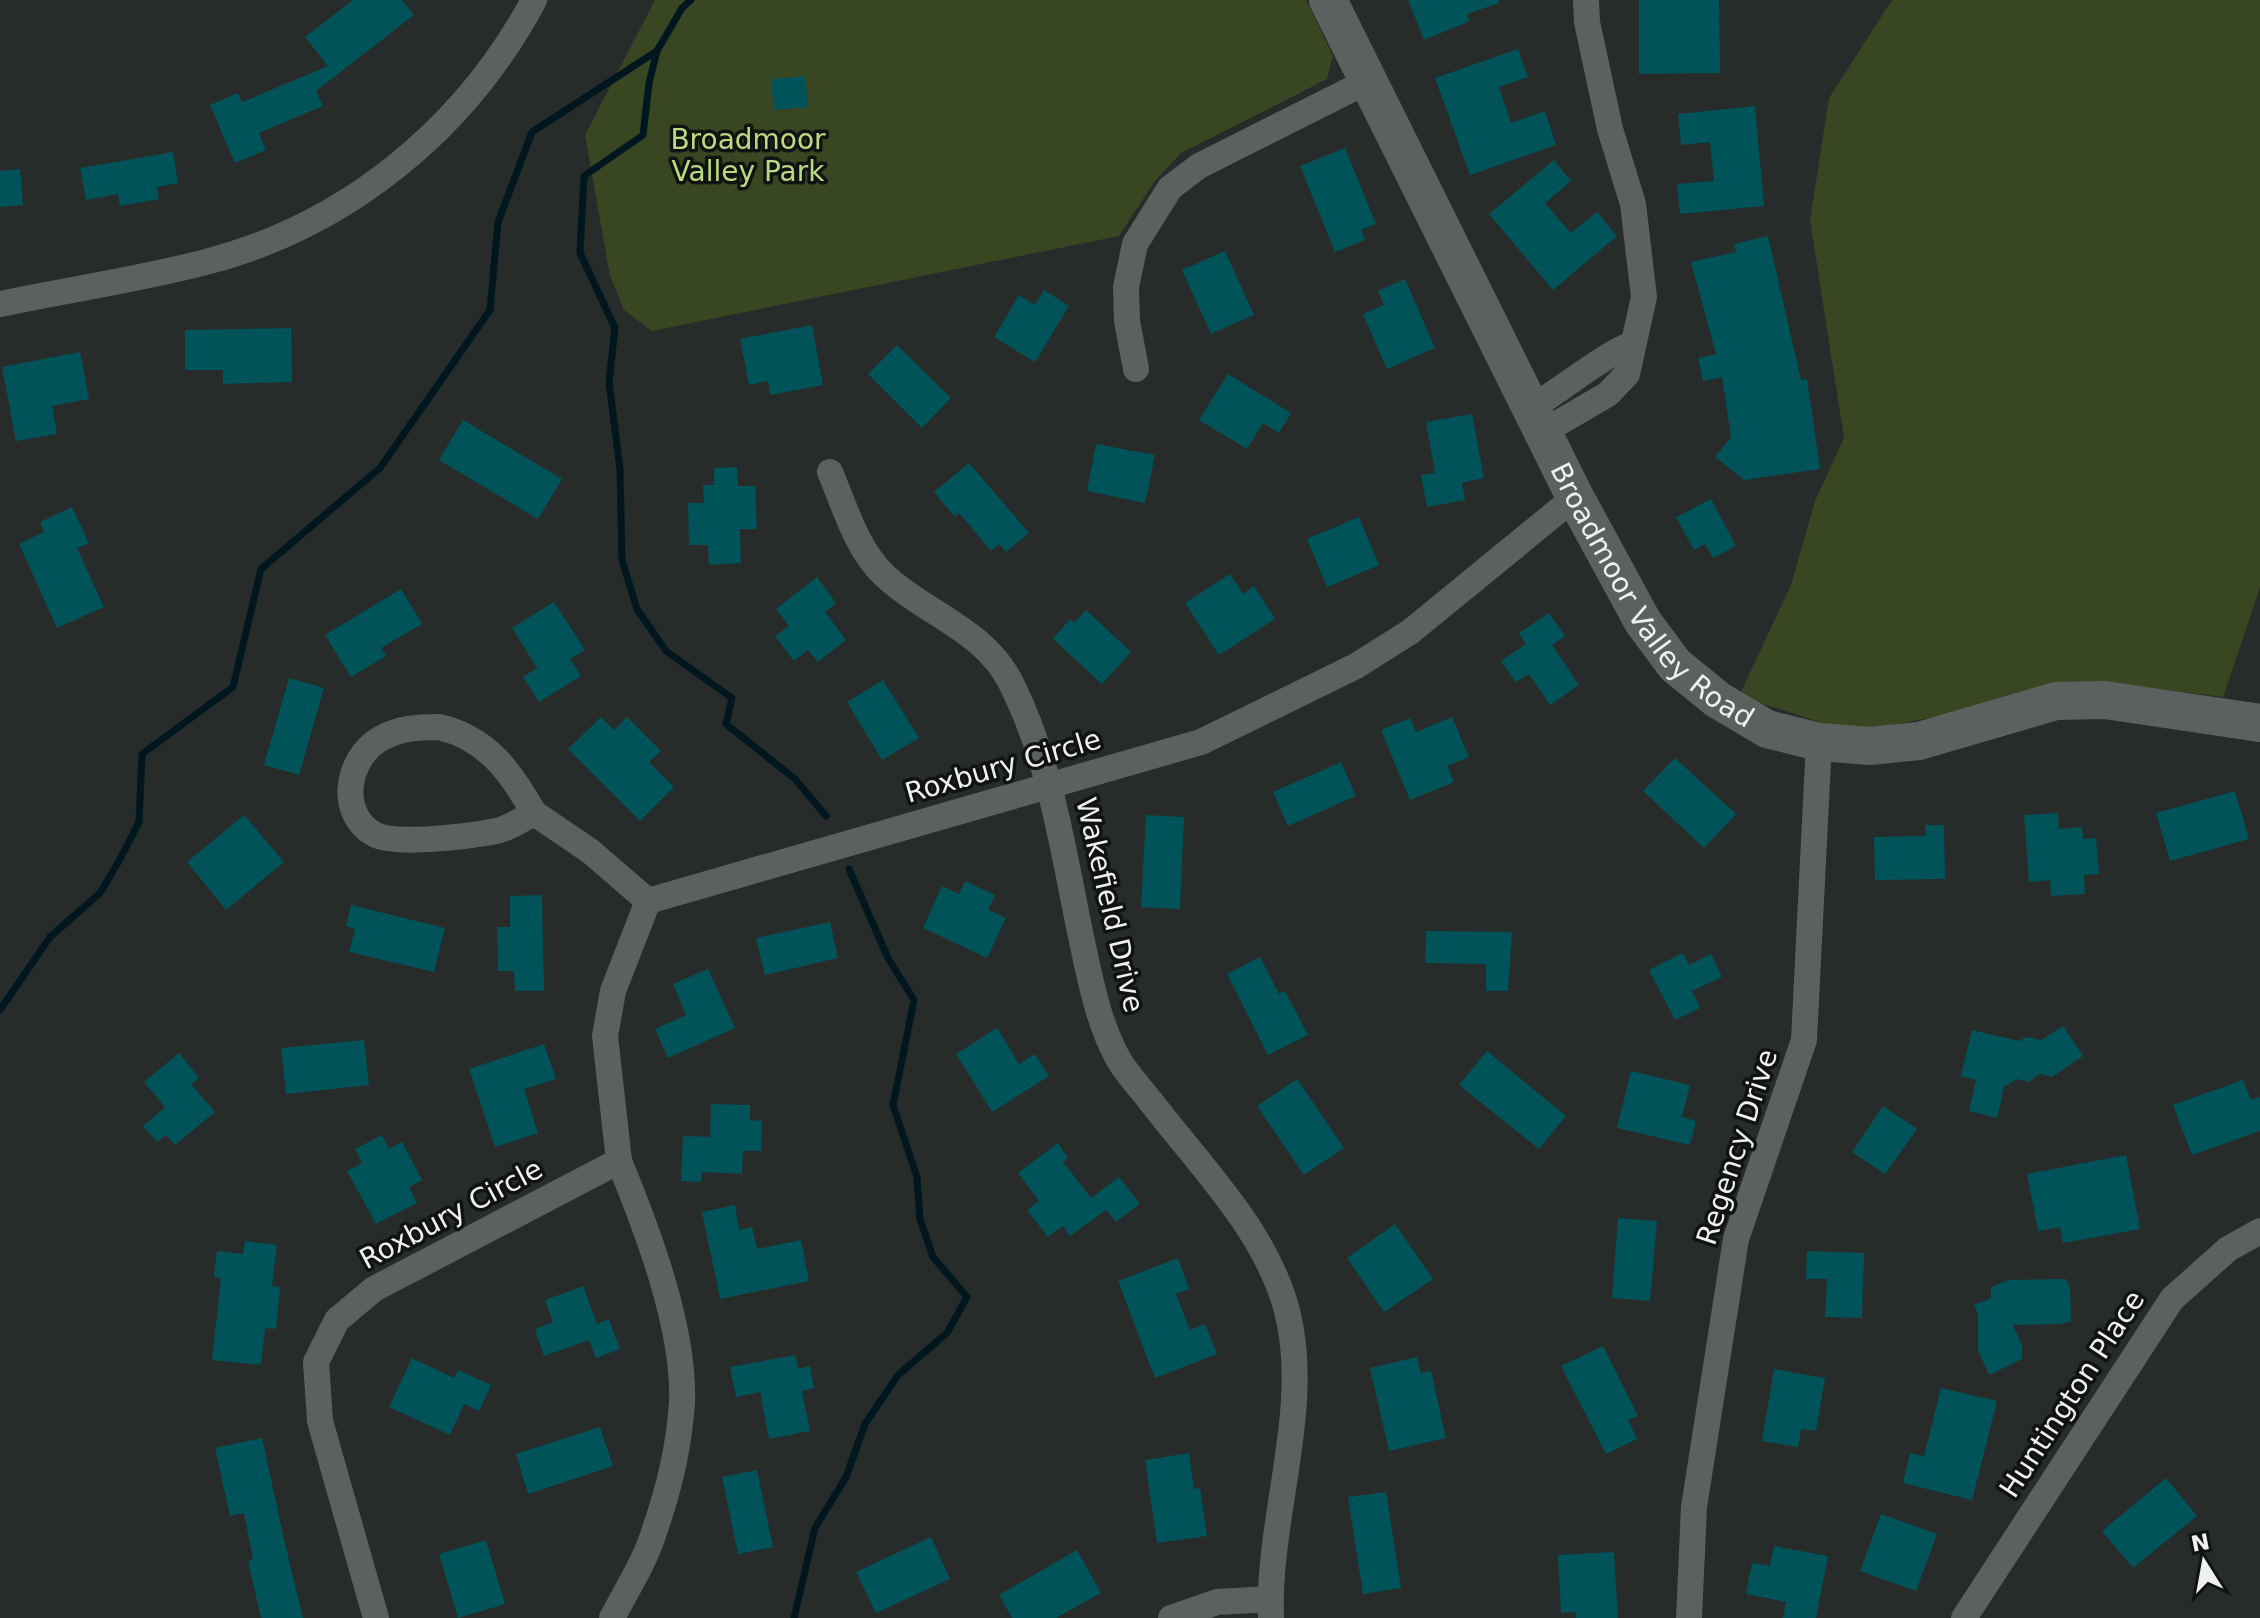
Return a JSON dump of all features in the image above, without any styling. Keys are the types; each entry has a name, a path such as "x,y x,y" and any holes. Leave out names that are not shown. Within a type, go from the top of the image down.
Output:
{"street":[{"path":"0,304 203,263 274,239 342,204 400,166 460,109 508,49 534,0"},
{"name":"Broadmoor Valley Road","path":"1328,0 1575,497 1643,622 1675,665 1718,700 1767,729 1819,742 1870,746 1919,741 2056,701 2105,700 2260,723"},
{"path":"1537,420 1610,353 1632,344 1644,297 1640,242 1633,204 1610,129 1587,22 1586,0"},
{"path":"1136,369 1127,321 1126,287 1135,244 1170,188 1199,166 1368,81"},
{"name":"Wakefield Drive","path":"830,472 860,544 882,573 908,595 962,628 991,654 1011,682 1049,786 1096,1008 1121,1062 1264,1255 1288,1314 1295,1377 1270,1609"},
{"name":"Roxbury Circle","path":"648,901 1201,742 1356,666 1410,632 1575,497"},
{"path":"534,813 498,831 401,840 376,836 353,816 349,794 358,765 377,740 405,728 439,727 465,733 511,773 534,813 590,851 648,901 613,991 605,1036 619,1161 648,1231 677,1346 682,1401 675,1460 654,1533 612,1618"},
{"name":"Regency Drive","path":"1689,1618 1694,1507 1736,1239 1804,1040 1819,742"},
{"name":"Roxbury Circle","path":"376,1618 320,1421 316,1362 337,1320 374,1289 619,1161"},
{"name":"Huntington Place","path":"1964,1618 2172,1299 2228,1249 2260,1231"},
{"path":"1171,1618 1217,1602 1270,1609"}],"green space":[{"name":"Broadmoor Valley Park","path":"655,0 1306,0 1333,56 1327,79 1181,153 1154,182 1119,236 652,331 624,310 610,276 585,135"},
{"path":"1892,0 2260,0 2260,587 2223,697 2111,683 1877,728 1832,726 1739,696 1791,585 1815,501 1844,438 1810,220 1829,98"}],"building":[{"path":"353,0 402,0 414,15 316,91 323,106 259,133 266,150 235,163 210,105 238,93 242,102 328,66 305,37"},
{"path":"1408,0 1499,0 1499,3 1467,14 1470,21 1424,40"},
{"path":"1639,0 1719,0 1720,73 1639,74"},
{"path":"1518,49 1528,77 1499,87 1511,123 1545,111 1556,145 1470,175 1435,78"},
{"path":"805,76 808,107 774,110 771,79"},
{"path":"1755,106 1764,206 1680,214 1677,184 1714,181 1710,142 1681,145 1678,114"},
{"path":"1345,148 1376,224 1361,230 1365,240 1335,252 1300,166"},
{"path":"173,152 178,183 157,187 159,199 120,206 118,194 86,200 80,168"},
{"path":"1554,160 1571,181 1545,203 1571,233 1597,212 1617,236 1553,290 1489,214"},
{"path":"20,169 23,205 0,207 0,171"},
{"path":"1768,236 1801,380 1807,379 1820,469 1744,480 1715,457 1731,437 1722,377 1703,381 1698,358 1716,354 1691,262 1736,252 1734,244"},
{"path":"1225,251 1254,315 1211,334 1182,270"},
{"path":"1405,279 1435,348 1387,369 1363,314 1384,305 1378,291"},
{"path":"1044,290 1069,306 1035,362 994,337 1019,295 1035,305"},
{"path":"812,325 823,385 770,395 768,381 749,385 740,339"},
{"path":"291,328 292,382 223,384 223,370 185,370 185,330"},
{"path":"897,345 951,398 922,428 868,374"},
{"path":"80,352 89,399 52,406 57,434 16,441 2,367"},
{"path":"1228,374 1291,413 1279,433 1263,423 1247,449 1199,420"},
{"path":"1472,414 1484,478 1462,483 1465,500 1427,507 1421,475 1435,473 1426,422"},
{"path":"463,420 562,479 538,519 439,460"},
{"path":"1096,444 1155,455 1145,503 1087,491"},
{"path":"969,463 1029,533 1006,552 999,544 991,551 959,513 955,517 934,492"},
{"path":"737,467 738,486 755,486 757,529 740,529 741,563 709,565 708,545 689,545 688,503 704,503 703,485 714,485 714,468"},
{"path":"1711,499 1736,546 1713,558 1705,544 1694,550 1676,517"},
{"path":"72,507 89,543 77,548 104,607 57,628 19,544 44,532 40,522"},
{"path":"1359,517 1379,565 1327,587 1307,539"},
{"path":"1230,574 1243,594 1254,586 1275,619 1219,655 1185,603"},
{"path":"817,577 836,603 825,612 846,640 818,662 808,650 794,661 775,636 789,626 776,609"},
{"path":"401,589 422,624 381,648 386,656 351,677 325,635"},
{"path":"554,602 585,650 570,659 581,676 539,702 523,677 537,668 512,628"},
{"path":"1086,610 1131,652 1102,684 1053,639 1070,619 1074,623"},
{"path":"1549,613 1565,636 1552,645 1579,685 1550,705 1529,674 1516,682 1501,661 1526,644 1519,633"},
{"path":"289,678 324,688 299,775 264,765"},
{"path":"883,680 919,738 882,760 847,702"},
{"path":"601,717 614,730 627,717 661,751 649,762 674,787 640,821 568,749"},
{"path":"1452,717 1469,757 1447,766 1454,782 1410,800 1381,730 1410,718 1416,732"},
{"path":"1675,758 1736,814 1704,848 1643,791"},
{"path":"1341,762 1356,796 1288,826 1273,792"},
{"path":"2235,791 2249,839 2170,861 2156,813"},
{"path":"2058,813 2059,829 2082,827 2083,839 2096,838 2099,874 2084,875 2085,894 2051,896 2050,880 2029,882 2024,815"},
{"path":"244,815 284,862 226,910 187,862"},
{"path":"1146,815 1184,817 1180,909 1141,907"},
{"path":"1925,825 1944,825 1945,879 1875,880 1874,837 1926,836"},
{"path":"965,881 995,895 988,910 1006,918 987,958 923,928 942,886 959,894"},
{"path":"542,895 544,991 515,991 514,971 498,971 497,927 510,927 510,896"},
{"path":"351,905 445,928 434,972 349,952 355,929 346,926"},
{"path":"830,922 838,958 765,975 756,938"},
{"path":"1426,931 1512,932 1508,991 1486,991 1486,964 1425,963"},
{"path":"1683,953 1689,965 1711,954 1722,977 1692,991 1700,1008 1675,1020 1649,970"},
{"path":"1260,957 1279,994 1285,991 1308,1035 1268,1055 1227,974"},
{"path":"708,969 735,1028 668,1058 655,1029 686,1015 673,984"},
{"path":"2063,1026 2083,1056 2052,1077 2040,1074 2029,1082 2017,1079 2004,1087 1997,1118 1969,1111 1976,1080 1961,1076 1972,1030 2019,1041 2026,1037 2041,1040"},
{"path":"997,1028 1019,1064 1035,1054 1049,1076 992,1112 956,1054"},
{"path":"364,1040 369,1085 286,1094 281,1048"},
{"path":"544,1044 556,1079 524,1089 538,1133 495,1147 469,1069"},
{"path":"1487,1051 1566,1116 1539,1149 1459,1085"},
{"path":"179,1053 199,1078 191,1084 215,1112 175,1145 166,1135 157,1142 143,1126 165,1107 144,1082"},
{"path":"1631,1071 1690,1085 1682,1117 1696,1121 1690,1145 1617,1128"},
{"path":"1297,1079 1344,1148 1304,1175 1257,1106"},
{"path":"2243,1080 2251,1100 2260,1097 2260,1131 2192,1155 2173,1105"},
{"path":"711,1104 750,1105 750,1120 762,1121 761,1151 743,1151 742,1174 702,1172 701,1182 681,1181 683,1136 710,1137"},
{"path":"1883,1106 1917,1129 1885,1174 1852,1152"},
{"path":"382,1135 389,1149 402,1142 422,1180 409,1187 417,1203 376,1224 347,1171 362,1163 355,1149"},
{"path":"1058,1143 1068,1158 1063,1162 1091,1198 1119,1177 1140,1204 1116,1222 1106,1210 1070,1236 1063,1226 1048,1237 1027,1210 1039,1201 1018,1173"},
{"path":"2126,1155 2140,1229 2063,1243 2060,1227 2038,1231 2027,1174"},
{"path":"735,1205 739,1230 752,1227 757,1249 801,1240 809,1281 720,1299 702,1212"},
{"path":"1618,1218 1657,1221 1650,1301 1612,1298"},
{"path":"1395,1224 1433,1279 1384,1312 1347,1258"},
{"path":"245,1241 277,1245 272,1286 280,1287 276,1329 265,1328 261,1365 212,1360 221,1278 214,1277 217,1251 243,1254"},
{"path":"1807,1251 1864,1253 1862,1318 1825,1317 1827,1279 1806,1279"},
{"path":"1178,1258 1189,1289 1176,1294 1190,1330 1205,1324 1217,1354 1155,1378 1118,1281"},
{"path":"2066,1279 2070,1288 2071,1321 2013,1325 2022,1346 2022,1359 1989,1375 1978,1350 1978,1314 1974,1305 1991,1298 1991,1287 2009,1280"},
{"path":"583,1286 597,1324 609,1319 620,1349 596,1358 589,1340 544,1356 535,1329 553,1322 545,1300"},
{"path":"1603,1346 1638,1416 1628,1420 1637,1439 1606,1454 1561,1366"},
{"path":"795,1355 798,1369 810,1366 814,1388 802,1391 810,1431 769,1439 760,1392 736,1397 730,1367"},
{"path":"1417,1357 1421,1373 1431,1371 1446,1438 1389,1451 1370,1368"},
{"path":"412,1358 454,1378 458,1370 491,1385 479,1411 464,1404 450,1435 389,1407"},
{"path":"1774,1369 1825,1378 1816,1431 1801,1429 1798,1447 1762,1441"},
{"path":"1941,1388 1997,1401 1972,1500 1903,1483 1910,1453 1924,1456"},
{"path":"600,1427 613,1466 528,1494 516,1454"},
{"path":"262,1438 303,1618 261,1618 248,1561 253,1559 244,1513 230,1516 215,1448"},
{"path":"1189,1453 1194,1489 1200,1488 1207,1536 1157,1543 1145,1460"},
{"path":"757,1470 773,1547 738,1554 722,1477"},
{"path":"2166,1478 2197,1516 2133,1568 2102,1531"},
{"path":"1386,1492 1401,1588 1363,1594 1348,1497"},
{"path":"1881,1514 1937,1534 1916,1591 1860,1571"},
{"path":"931,1537 950,1579 876,1613 856,1572"},
{"path":"486,1540 505,1604 458,1618 439,1554"},
{"path":"1774,1546 1828,1556 1816,1618 1783,1618 1786,1602 1746,1594 1752,1563 1770,1566"},
{"path":"1077,1550 1101,1593 1056,1618 1012,1618 999,1595"},
{"path":"1614,1552 1618,1618 1576,1618 1576,1612 1561,1613 1558,1555"}],"waterway":[{"path":"0,1010 50,937 100,893 119,861 139,822 142,754 233,687 261,569 380,468 490,310 498,222 532,132 657,51 682,8 691,0"},
{"path":"657,51 649,83 643,135 584,176 580,253 615,328 609,382 620,469 622,560 637,609 666,651 732,698 726,724 795,779 826,816"},
{"path":"794,1618 815,1528 846,1477 865,1424 898,1375 947,1333 967,1297 933,1257 920,1219 917,1177 893,1105 914,1000 888,958 849,869"}]}
